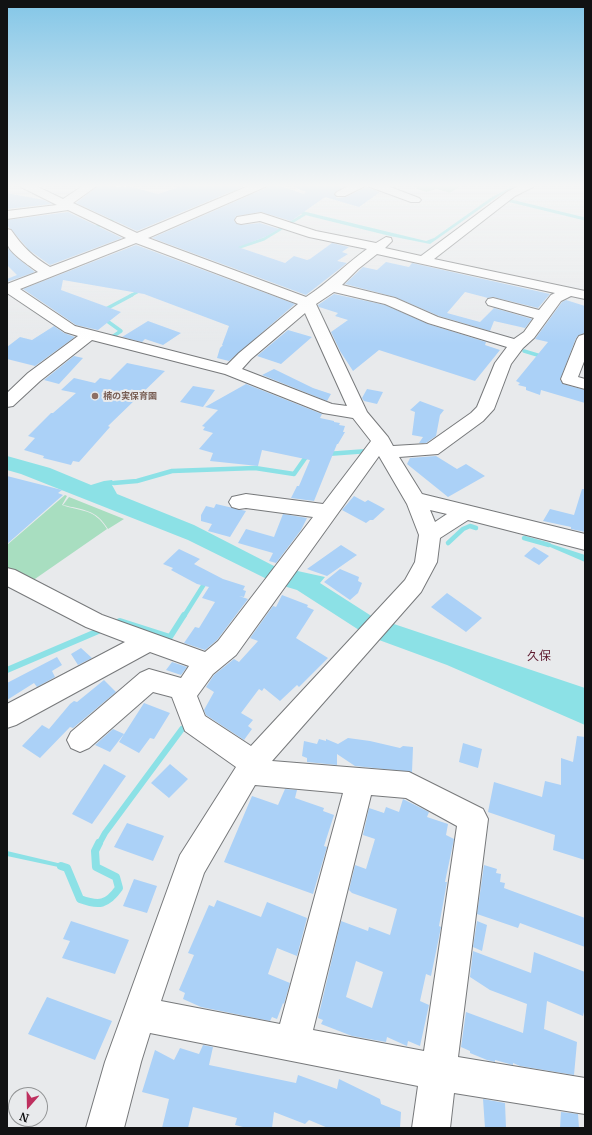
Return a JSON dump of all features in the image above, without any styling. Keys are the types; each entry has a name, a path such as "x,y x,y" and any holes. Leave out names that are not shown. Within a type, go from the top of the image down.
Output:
{"street":[{"path":"9,238 10,241 31,262 49,273"},
{"path":"8,289 136,238 308,303 359,413 384,447 414,499 430,535 426,562 413,586 250,767 191,866 123,1062 105,1128"},
{"path":"330,238 585,295"},
{"path":"424,260 453,238"},
{"path":"231,371 245,356 308,303 331,287 354,266 389,239"},
{"path":"455,280 465,269"},
{"path":"505,291 513,280"},
{"path":"331,287 390,301 433,320 480,336 517,345"},
{"path":"8,289 70,329 231,371 329,409 359,413"},
{"path":"384,447 431,450 478,417 485,409 503,363 517,345 529,335 556,298 568,292"},
{"path":"493,302 543,316"},
{"path":"7,402 34,377 90,334"},
{"path":"585,339 569,379 585,384"},
{"path":"384,447 328,512 228,648 208,663 198,673 184,694 194,723 250,767 360,781 409,785 473,819 431,1128"},
{"path":"414,499 585,542"},
{"path":"239,502 246,501 328,512"},
{"path":"430,535 465,512"},
{"path":"7,576 94,621 208,663"},
{"path":"7,718 39,699 149,641"},
{"path":"80,740 149,680 187,691"},
{"path":"292,1044 360,781"},
{"path":"140,1014 438,1072 585,1096"}],"green space":[{"path":"65,495 67,496 62,505 92,514 102,522 107,529 32,581 7,568 7,545"},
{"path":"69,497 124,519 108,529 94,514 88,511 63,505"}],"water":[{"path":"62,238 75,238 7,257 7,254"},
{"path":"400,238 413,238 426,241 439,238 430,244"},
{"path":"7,456 50,468 91,485 112,480 115,484 112,485 117,494 194,525 274,566 290,571 293,570 325,577 320,583 373,617 585,688 585,725 447,665 379,640 359,630 297,590 277,584 188,540 21,474 7,470"},
{"path":"542,541 585,555 585,562 543,544"},
{"path":"7,851 62,864 67,868 7,856"}],"building":[{"path":"18,238 122,238 50,265 29,250"},
{"path":"152,238 262,238 238,247 285,263 294,256 307,260 310,259 332,243 349,247 342,252 348,254 337,261 347,263 306,295"},
{"path":"136,245 295,304 229,361 217,358 229,326 144,294 63,280 61,290 121,312 98,330 76,325 23,289"},
{"path":"7,247 15,256 35,272 7,282 7,279 17,275 7,265"},
{"path":"386,262 409,267 412,263 550,294 538,308 465,292 447,313 480,322 494,308 532,319 525,328 494,321 490,331 439,316 395,297 345,284 363,267 377,270"},
{"path":"334,294 385,305 428,324 486,342 485,345 500,350 475,381 379,350 353,371 340,351 331,332 348,320 335,316 338,313 319,307 318,305"},
{"path":"566,300 585,306 585,333 576,338 560,380 563,384 585,390 585,403 541,390 540,395 526,390 526,387 518,385 520,383 516,381 548,342 535,339 562,302"},
{"path":"148,321 181,333 163,345 145,339 142,342 122,337"},
{"path":"54,326 64,333 75,337 35,366 7,359 7,347 20,337 32,340"},
{"path":"288,330 312,337 281,364 257,356"},
{"path":"74,356 83,358 59,384 44,380"},
{"path":"127,363 165,371 108,426 110,427 79,462 73,461 71,465 43,458 44,456 24,450 35,438 28,436 51,413 53,413 76,393 61,390 74,378 95,383 100,378 110,380"},
{"path":"274,369 313,388 331,394 327,401 262,375"},
{"path":"246,384 322,414 320,418 334,421 340,423 339,425 345,426 343,432 345,432 337,444 314,501 291,498 297,486 299,486 310,460 262,450 258,466 210,461 213,453 199,449 213,433 203,430 205,427 202,426 218,410 205,407"},
{"path":"193,386 215,390 203,407 180,402"},
{"path":"367,389 383,392 377,404 364,401 362,398"},
{"path":"420,401 444,410 440,415 436,436 426,443 419,443 423,437 412,435 415,412 410,410"},
{"path":"436,456 457,469 466,464 485,476 448,497 407,464 410,458"},
{"path":"7,476 62,490 58,493 63,495 7,544"},
{"path":"582,489 585,489 585,532 571,529 571,527 543,521 550,509 574,515"},
{"path":"354,496 365,502 368,500 385,509 373,520 366,523 342,510"},
{"path":"216,504 246,511 230,537 208,531 212,524 201,521 201,515 206,506 214,508"},
{"path":"283,514 307,518 301,530 276,563 269,561 273,553 238,543 246,529 274,537"},
{"path":"341,545 357,555 327,576 307,569"},
{"path":"534,547 549,556 539,565 524,556"},
{"path":"179,549 200,559 194,564 223,579 245,586 243,590 246,591 244,597 239,596 248,599 217,640 205,650 184,643 195,627 199,628 215,602 202,598 209,587 197,584 171,570 173,568 163,564"},
{"path":"340,569 359,577 358,581 362,583 358,593 350,600 324,582"},
{"path":"447,593 482,618 466,632 431,607"},
{"path":"282,595 308,605 307,607 314,610 296,638 328,658 299,687 297,685 280,701 264,688 262,691 259,689 241,713 253,720 248,726 252,729 244,740 206,715 204,710 214,692 206,687 214,675 234,659 239,662 258,641 250,638 273,606 276,607"},
{"path":"81,648 92,658 78,665 71,654"},
{"path":"57,657 62,665 52,671 55,677 37,687 34,683 7,700 7,683"},
{"path":"172,662 187,667 181,675 166,670"},
{"path":"104,680 116,692 73,728 70,727 40,758 22,746 42,725 49,729 70,704 74,701 77,702"},
{"path":"144,703 170,713 154,739 150,738 139,753 119,742"},
{"path":"113,729 124,734 110,752 95,745"},
{"path":"577,736 585,737 585,860 553,850 555,835 488,812 494,782 542,797 545,781 561,785 561,758 573,762"},
{"path":"348,738 370,741 400,748 403,746 413,747 412,772 355,766 337,754 337,765 307,762 307,758 302,756 304,741 317,744 319,739 326,741 326,739 338,744"},
{"path":"463,743 482,749 478,768 459,762"},
{"path":"104,764 126,776 92,824 72,814"},
{"path":"170,764 188,779 169,798 151,783"},
{"path":"285,789 297,790 295,798 324,808 323,811 334,815 324,846 327,847 313,894 224,862 252,796 278,805"},
{"path":"403,799 429,812 427,817 448,824 446,835 454,839 445,882 447,882 439,926 441,927 431,976 426,974 420,1001 429,1005 420,1046 408,1041 407,1046 387,1037 386,1042 352,1036 321,1024 323,1020 318,1018 341,921 368,931 369,927 390,935 397,909 352,893 349,890 355,865 366,869 375,839 363,835 369,808 384,813 386,807 399,812","holes":["356,961 383,972 372,1008 346,997"]},
{"path":"127,823 164,836 153,861 114,847"},
{"path":"484,865 497,869 496,873 501,874 500,882 505,883 504,888 585,918 585,947 520,923 518,928 477,914"},
{"path":"134,879 157,886 147,913 123,906"},
{"path":"217,900 261,917 267,902 307,918 297,956 277,948 268,974 290,983 284,1004 283,1003 277,1019 272,1017 270,1021 201,1007 183,999 185,993 179,990 194,955 188,953 209,905 214,907"},
{"path":"71,921 129,940 115,974 62,958 70,941 63,939"},
{"path":"477,921 487,925 482,951 473,947"},
{"path":"473,951 531,973 534,952 585,972 585,1013 584,1012 583,1016 547,1001 544,1029 577,1042 574,1075 520,1066 513,1063 513,1065 495,1060 495,1062 470,1053 470,1051 461,1047 466,1012 523,1033 527,1004 490,990 470,977"},
{"path":"47,997 112,1021 95,1060 28,1034"},
{"path":"203,1045 213,1047 209,1065 296,1083 298,1075 337,1089 339,1079 380,1099 381,1104 401,1112 400,1128 328,1128 309,1120 305,1124 274,1112 272,1128 247,1128 235,1125 237,1118 193,1107 188,1128 162,1128 169,1099 142,1092 155,1050 174,1060 180,1048 199,1054"},
{"path":"483,1099 505,1103 506,1128 485,1128"},
{"path":"561,1112 578,1114 579,1128 560,1128"}],"waterway":[{"path":"234,249 266,238"},
{"path":"130,296 141,290"},
{"path":"104,310 132,295"},
{"path":"103,318 121,331 112,337"},
{"path":"524,351 544,357"},
{"path":"327,454 368,451"},
{"path":"114,483 137,481 172,471 255,468 294,474 308,454"},
{"path":"448,543 463,529 470,526 476,528"},
{"path":"524,538 549,545"},
{"path":"184,616 206,581"},
{"path":"114,624 120,621 170,637 184,615"},
{"path":"7,670 103,629"},
{"path":"99,844 105,833 182,729"},
{"path":"61,866 67,868 80,899 92,903 98,903 111,898 119,888 116,877 96,867 95,851 99,843"}],"place":[{"name":"楠の実保育園","path":"95,396"}],"district":[{"name":"久保","path":"539,657"}]}
